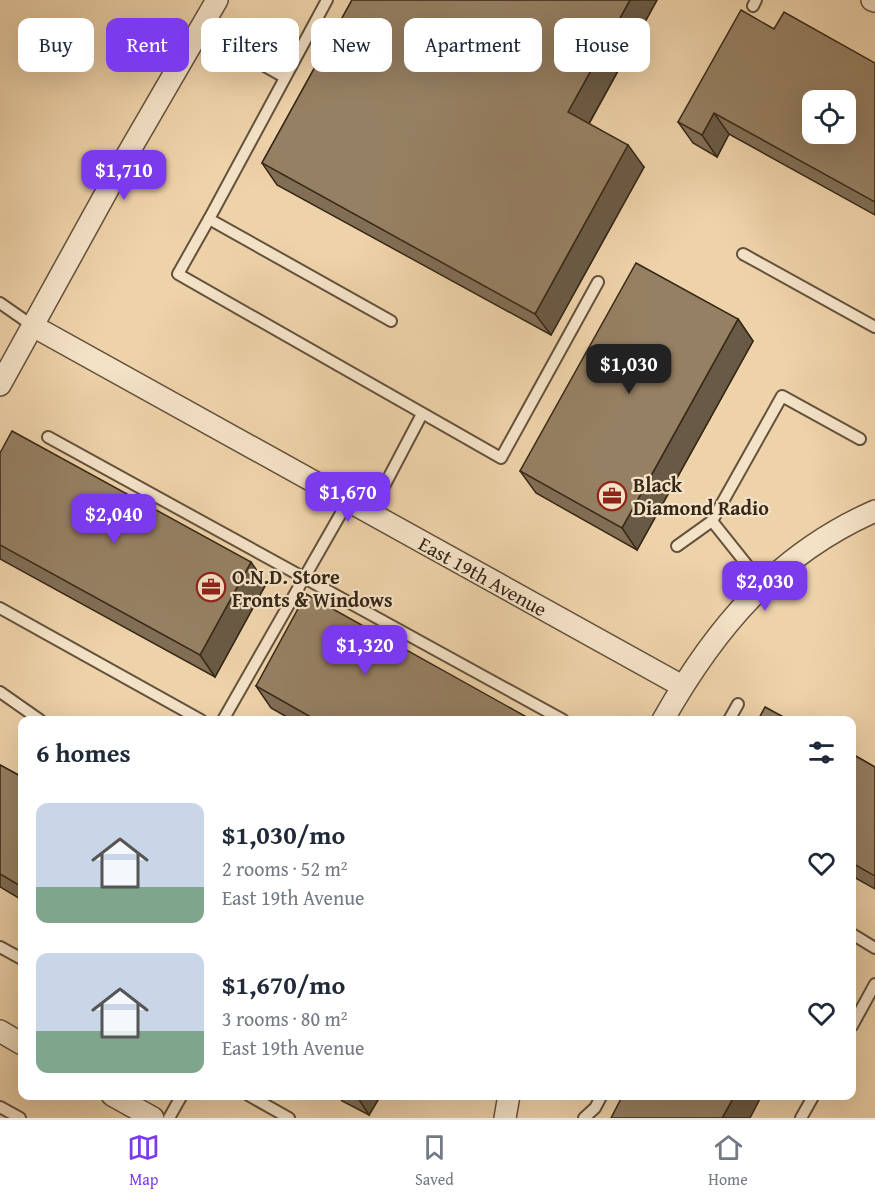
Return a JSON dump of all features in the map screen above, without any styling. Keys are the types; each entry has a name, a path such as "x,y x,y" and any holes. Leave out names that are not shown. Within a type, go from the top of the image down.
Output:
{"street":[{"path":"0,385 217,0"},
{"name":"East 19th Avenue","path":"33,326 682,686"},
{"path":"665,716 682,686 737,612 763,585 798,553 843,525 875,511"},
{"path":"0,1032 18,1042"},
{"path":"121,1100 153,1118"},
{"path":"505,1118 508,1100"}],"lane":[{"path":"327,0 178,274 501,458 598,282"},
{"path":"199,29 284,77"},
{"path":"209,219 391,321"},
{"path":"743,254 875,327"},
{"path":"0,303 33,326"},
{"path":"677,546 712,521 782,396 860,439"},
{"path":"370,513 422,414"},
{"path":"48,437 556,716"},
{"path":"225,716 348,501"},
{"path":"712,521 763,585"},
{"path":"0,608 194,716"},
{"path":"0,692 34,716"},
{"path":"731,716 738,704"},
{"path":"856,936 875,948"},
{"path":"0,947 18,957"},
{"path":"856,1019 875,984"},
{"path":"169,1118 179,1100"},
{"path":"257,1100 289,1118"},
{"path":"584,1118 595,1108 599,1100"},
{"path":"801,1118 811,1100"},
{"path":"0,1107 20,1118"}],"building":[{"path":"352,0 630,0 620,18 554,18 554,72 590,72 568,112 628,145 535,314 262,163 312,72 392,72 392,18 342,18"},
{"path":"741,10 774,29 784,12 875,63 875,202 714,113 702,135 678,122"},
{"path":"636,263 738,319 622,528 520,471"},
{"path":"12,431 251,562 200,655 0,545 0,453"},
{"path":"306,594 525,716 309,716 256,686"},
{"path":"765,707 782,716 760,716"},
{"path":"856,756 875,767 875,876 856,865"},
{"path":"0,765 18,775 18,885 0,874"},
{"path":"620,1100 732,1100 722,1118 611,1118"}],"place":[{"name":"Black Diamond Radio","path":"612,496"},
{"name":"O.N.D. Store Fronts & Windows","path":"211,587"}]}
